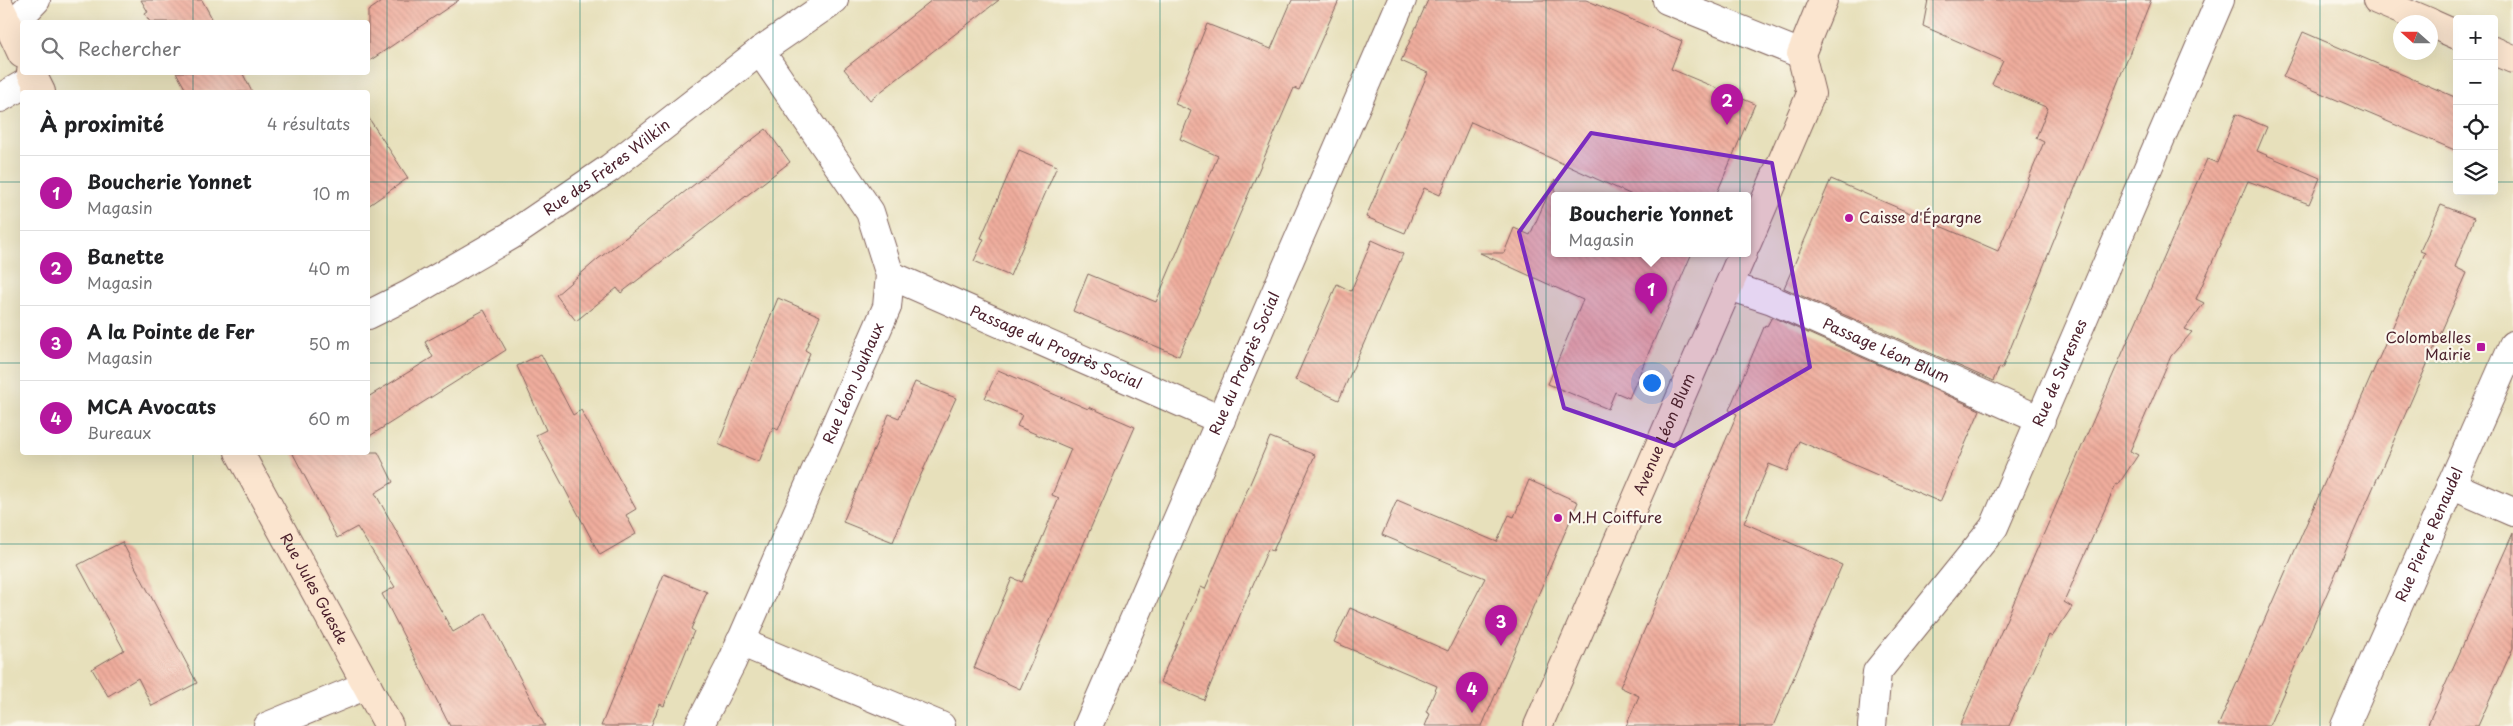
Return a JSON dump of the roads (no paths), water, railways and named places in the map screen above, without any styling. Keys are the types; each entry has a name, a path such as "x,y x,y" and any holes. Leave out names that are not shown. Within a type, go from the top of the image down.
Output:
{"street":[{"path":"20,50 5,17 36,0"},
{"name":"Rue des Frères Wilkin","path":"370,314 408,295 510,236 610,168 760,51 834,0"},
{"name":"Rue du Progrès Social","path":"1088,726 1402,0"},
{"path":"1667,0 1800,54"},
{"path":"1751,233 1810,94 1800,54 1823,0"},
{"name":"Rue de Suresnes","path":"1872,726 1877,672 1994,527 2220,0"},
{"path":"2377,0 2412,15"},
{"path":"2438,27 2453,33"},
{"name":"Rue Léon Jouhaux","path":"699,726 732,662 887,306 890,275 870,212 760,51"},
{"path":"2498,53 2513,59"},
{"path":"0,98 35,81"},
{"name":"Avenue Léon Blum","path":"1538,726 1741,257"},
{"name":"Passage du Progrès Social","path":"890,275 1221,420"},
{"name":"Passage Léon Blum","path":"1729,286 1772,300 2041,420"},
{"name":"Rue Pierre Renaudel","path":"2345,726 2513,345"},
{"name":"Rue Jules Guesde","path":"241,455 390,726"},
{"path":"2451,485 2513,512"},
{"path":"740,642 941,726"},
{"path":"268,726 366,685"}],"place":[{"name":"Banette","path":"1727,125"},
{"name":"Caisse d'Épargne","path":"1849,218"},
{"name":"Boucherie Yonnet","path":"1651,314"},
{"name":"Colombelles Mairie","path":"2481,347"},
{"name":"M.H Coiffure","path":"1558,518"},
{"name":"A la Pointe de Fer","path":"1501,646"},
{"name":"MCA Avocats","path":"1472,713"}]}
